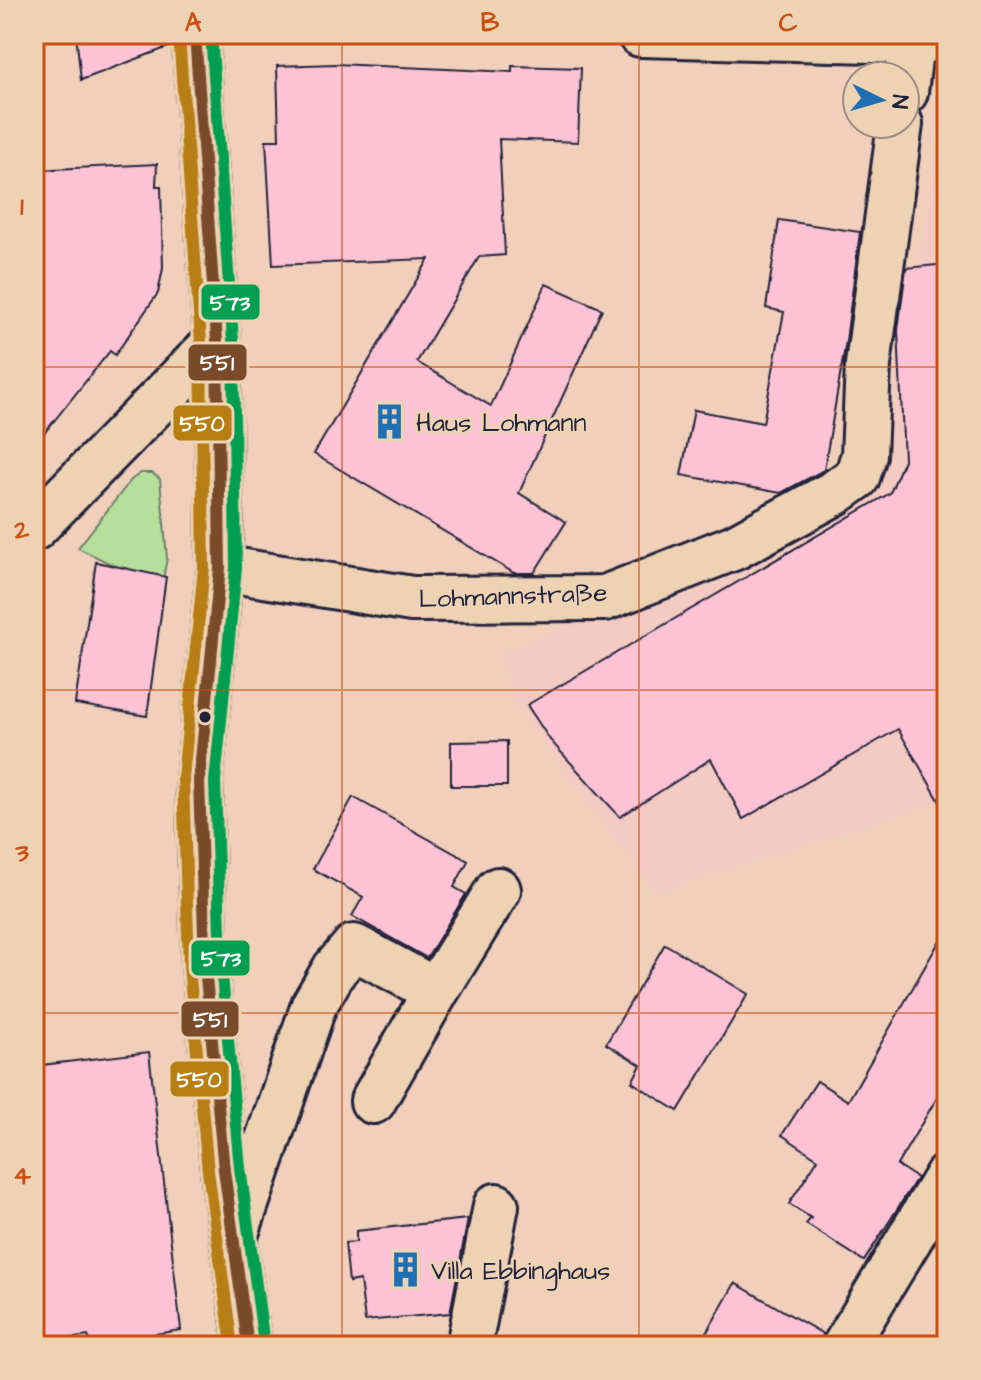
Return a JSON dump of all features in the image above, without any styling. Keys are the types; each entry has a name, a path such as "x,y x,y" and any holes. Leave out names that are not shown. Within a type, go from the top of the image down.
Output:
{"street":[{"path":"195,34 217,341 220,568 199,780 205,966 233,1240 248,1346"},
{"path":"640,34 924,37 916,60"},
{"name":"Lohmannstraße","path":"220,568 412,599 605,598 735,547 836,492 857,477 864,455 868,365 898,140"},
{"path":"34,528 217,341"},
{"path":"373,1101 498,890"},
{"path":"233,1240 314,1005 335,969 354,947 436,991"},
{"path":"845,1346 947,1176"},
{"path":"469,1346 496,1206"}],"shaded area":[{"path":"945,90 947,804 930,805 656,893 518,709 499,655 874,485 919,271"}],"green space":[{"path":"141,473 152,473 160,479 167,558 163,579 115,566 78,548 131,480"}],"building":[{"path":"76,34 170,34 171,46 81,80"},
{"path":"335,64 512,72 512,66 581,68 578,142 499,139 505,255 479,257 417,362 491,406 546,284 602,309 519,493 566,522 534,573 514,573 314,454 429,259 273,265 266,140 279,140 277,66"},
{"path":"157,164 156,186 161,186 163,268 158,293 115,355 110,351 34,446 34,170"},
{"path":"779,220 860,232 846,341 824,470 781,493 681,475 694,410 763,423 784,312 766,308"},
{"path":"947,264 947,814 898,729 743,819 711,759 620,817 550,740 527,705 890,493 904,460 898,330 906,268"},
{"path":"96,562 166,577 147,716 75,704"},
{"path":"507,741 507,786 451,786 451,742"},
{"path":"353,797 468,861 454,887 466,894 427,958 352,916 363,897 313,869"},
{"path":"947,928 947,1081 897,1165 917,1178 864,1261 806,1224 811,1218 789,1204 818,1159 782,1135 817,1081 848,1101"},
{"path":"665,944 748,994 678,1111 632,1082 641,1065 606,1044"},
{"path":"149,1052 181,1330 91,1344 88,1336 52,1341 34,1330 34,1066"},
{"name":"Villa Ebbinghaus","path":"468,1219 450,1313 365,1321 360,1280 349,1282 345,1243 356,1242 356,1231"},
{"path":"735,1283 823,1334 820,1346 699,1346"}],"transit line":[{"name":"551","path":"195,34 217,341 220,568 199,780 205,966 224,1170 248,1346"},
{"name":"573","path":"211,34 233,340 236,568 215,781 221,965 240,1168 264,1344"},
{"name":"550","path":"179,35 201,342 204,567 183,778 189,967 208,1171 232,1346"}],"place":[{"name":"Haus Lohmann","path":"390,422"},
{"name":"Villa Ebbinghaus","path":"405,1270"}]}
